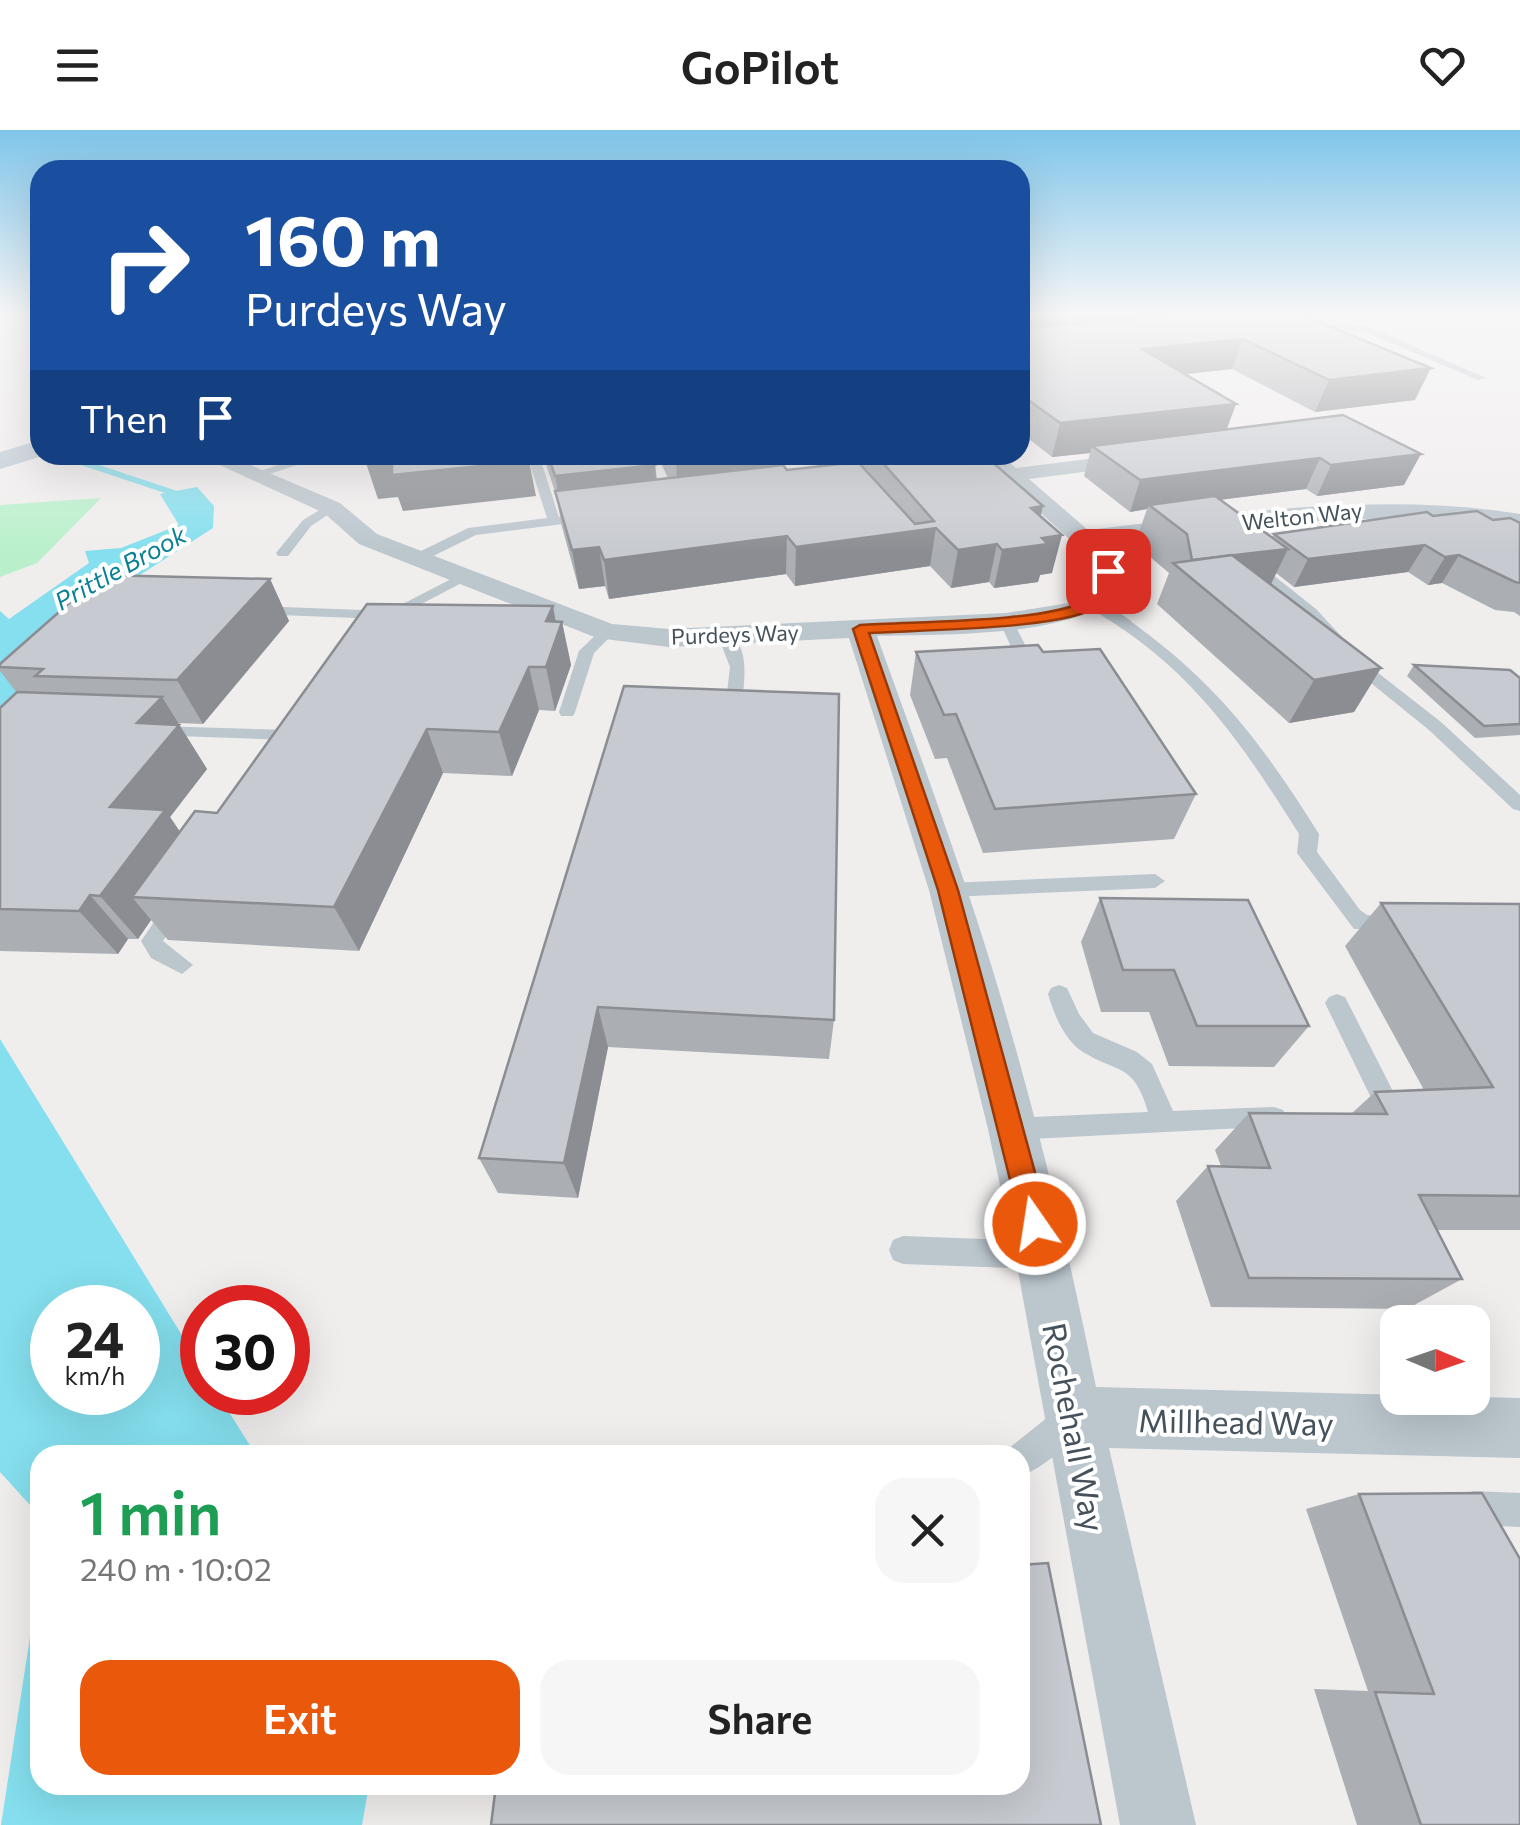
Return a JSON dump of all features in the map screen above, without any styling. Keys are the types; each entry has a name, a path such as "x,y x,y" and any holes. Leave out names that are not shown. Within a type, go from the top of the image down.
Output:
{"street":[{"path":"0,461 30,452"},
{"path":"1011,475 1162,455"},
{"name":"Purdeys Way","path":"234,465 332,508 368,539 607,632 669,638 1006,621 1054,616 1092,604"},
{"path":"1000,465 1100,554 1108,571 1106,587 1092,604"},
{"name":"Welton Way","path":"1084,538 1210,532 1377,509 1464,509 1520,521"},
{"name":"Rochehall Way","path":"860,629 948,890 1012,1129 1042,1255 1072,1418 1158,1825"},
{"name":"Millhead Way","path":"1072,1418 1520,1428"}],"lane":[{"path":"257,474 286,465"},
{"path":"536,465 554,522"},
{"path":"822,465 840,486"},
{"path":"823,488 858,489"},
{"path":"283,552 307,523 332,508"},
{"path":"416,560 473,531 613,514"},
{"path":"1233,551 1312,612 1362,668 1435,726 1520,805"},
{"path":"367,630 464,578"},
{"path":"1092,604 1114,614 1153,646 1238,726 1309,834 1307,853 1353,915 1362,923 1376,926 1393,924 1409,909"},
{"path":"247,610 391,616"},
{"path":"1006,621 1034,677 1018,678"},
{"path":"567,712 587,651 607,632"},
{"path":"726,636 738,667 733,710"},
{"path":"143,730 291,735"},
{"path":"948,890 1155,881"},
{"path":"182,965 160,952 152,942 184,894"},
{"path":"1059,994 1069,1022 1079,1036 1099,1049 1128,1058 1144,1072 1164,1123"},
{"path":"1337,1002 1391,1113 1353,1115"},
{"path":"1012,1129 1296,1117"},
{"path":"904,1250 1042,1255"},
{"path":"1030,1453 1072,1418"},
{"path":"1474,1508 1520,1510"}],"green space":[{"path":"101,498 37,563 0,577 0,505"}],"water":[{"path":"197,487 214,506 213,528 59,627 0,723 0,611 9,619 89,563 85,551 121,548 179,525 160,494"},
{"path":"0,1039 151,1285 30,1285 30,1415 160,1415 160,1300 180,1332 180,1415 231,1415 250,1445 30,1445 30,1505 0,1472"},
{"path":"30,1637 30,1795 367,1795 362,1825 1,1825"}],"building":[{"path":"1030,394 1219,394 1236,404 1060,423 1030,401"},
{"path":"1343,415 1421,454 1331,465 1320,458 1140,480 1092,446"},
{"path":"392,465 490,465 392,475"},
{"path":"551,465 655,465 555,476"},
{"path":"783,465 787,470 861,465 915,524 934,521 885,465 996,465 1043,506 1031,508 1062,535 1042,538 1048,544 1002,550 997,544 958,550 936,528 796,547 787,536 604,560 599,547 572,550 555,491"},
{"path":"1215,496 1288,549 1192,560 1187,534 1149,505"},
{"path":"1477,511 1493,520 1510,518 1520,523 1520,583 1459,555 1445,557 1425,545 1308,559 1274,534 1427,512 1433,516"},
{"path":"1232,555 1381,668 1314,680 1173,563"},
{"path":"101,575 270,579 177,680 35,676 43,669 0,667"},
{"path":"367,604 553,606 546,621 562,622 546,667 529,667 499,732 427,729 334,907 132,897 195,811 217,813"},
{"path":"1038,645 1043,652 1100,649 1196,794 995,809 956,714 944,715 916,652"},
{"path":"1414,665 1510,670 1520,678 1520,724 1484,726"},
{"path":"624,686 839,694 834,1020 598,1007 564,1163 479,1158"},
{"path":"17,692 162,697 137,723 179,725 110,807 165,810 100,896 90,895 79,911 0,909 0,708"},
{"path":"1100,898 1248,900 1309,1026 1197,1026 1174,970 1123,970"},
{"path":"1381,903 1520,904 1520,1196 1419,1195 1462,1279 1249,1278 1208,1166 1270,1168 1249,1113 1387,1114 1375,1092 1493,1087"},
{"path":"1482,1493 1520,1559 1520,1825 1421,1825 1375,1692 1434,1694 1359,1494"},
{"path":"1048,1563 1101,1825 491,1825 495,1795 1030,1795 1030,1564"}],"waterway":[{"name":"Prittle Brook","path":"90,465 183,496"}],"route":[{"path":"1035,1224 948,890 860,629 1054,616 1092,604 1106,587 1108,571"}]}
